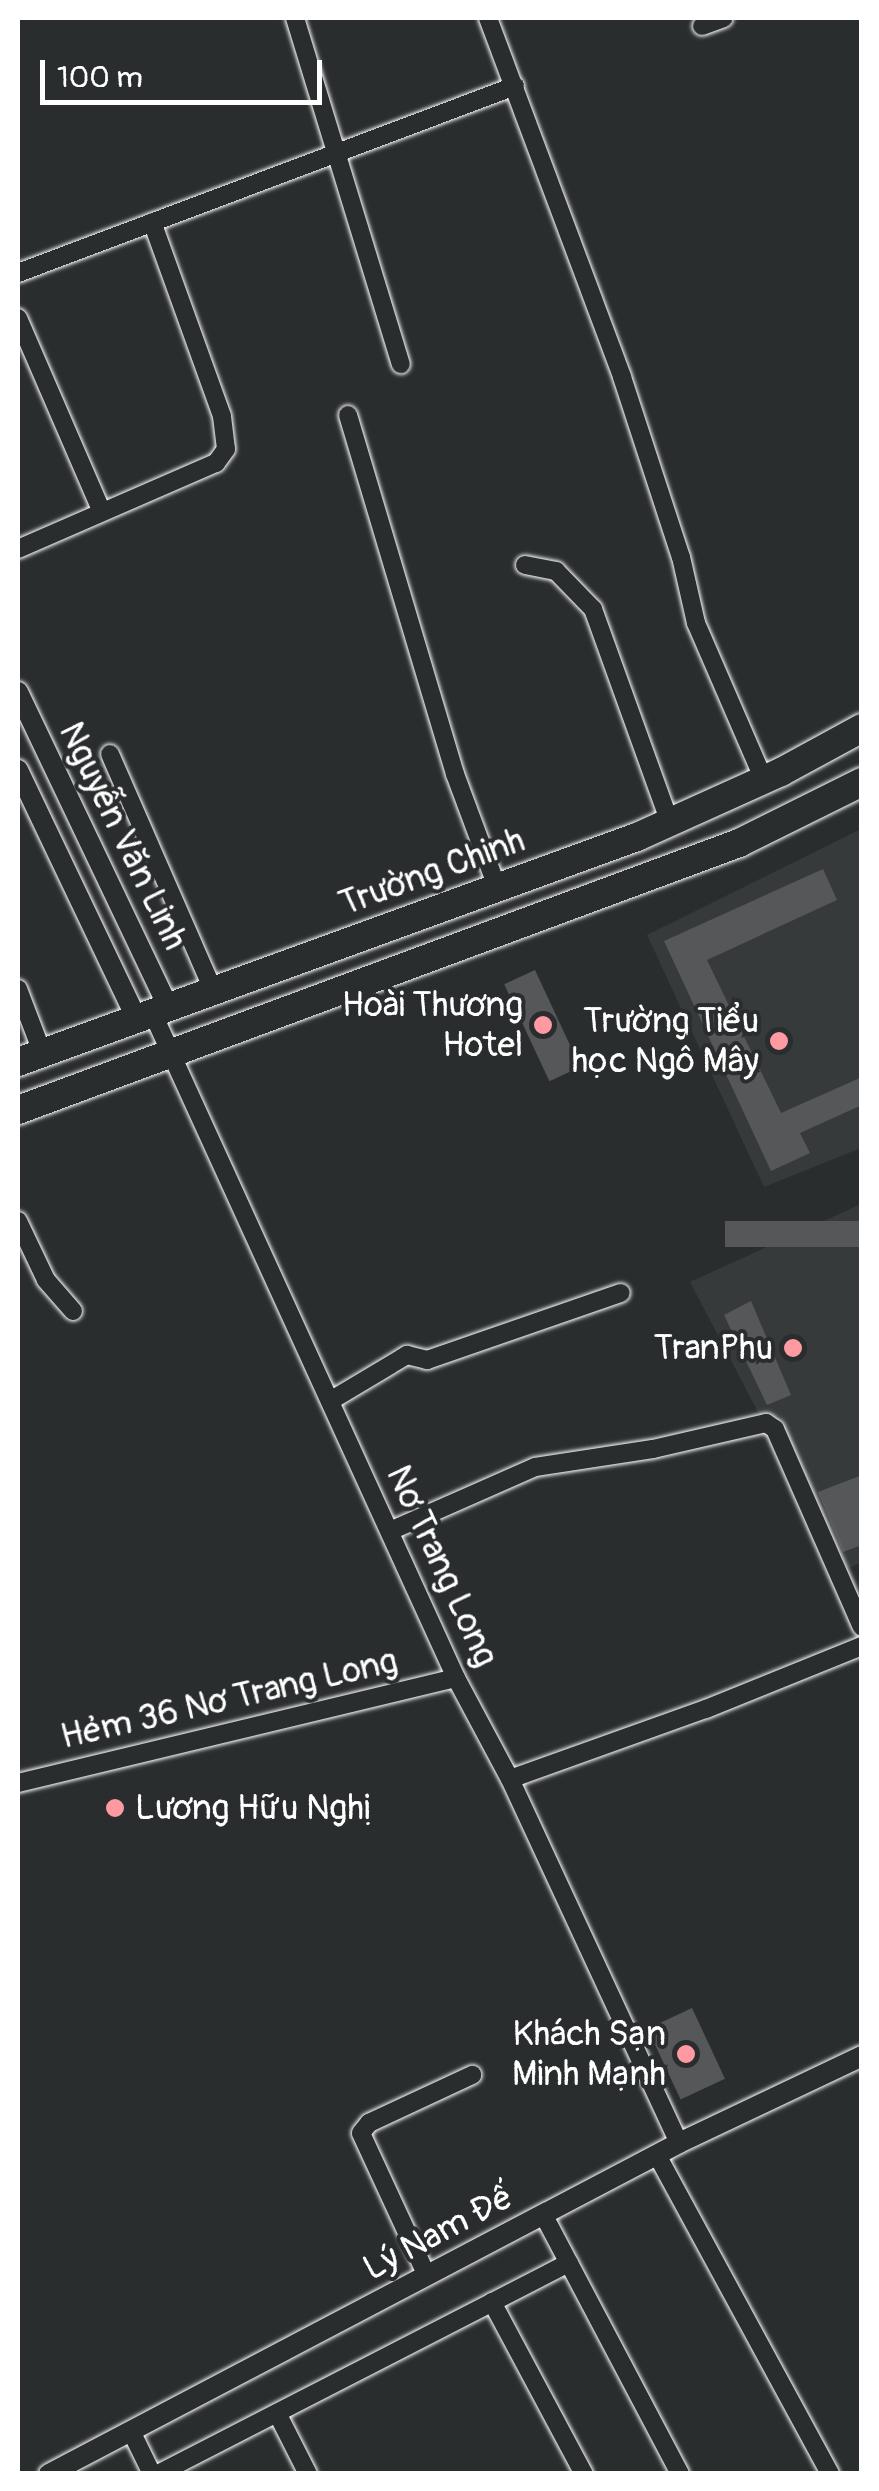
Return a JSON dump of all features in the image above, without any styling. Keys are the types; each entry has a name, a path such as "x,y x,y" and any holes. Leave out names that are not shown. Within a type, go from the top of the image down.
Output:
{"main road":[{"name":"Trường Chinh","path":"30,1057 670,823 764,780 862,728"},
{"path":"18,1110 740,842 862,782"}],"street":[{"path":"296,18 401,364"},
{"path":"488,18 647,449 696,623 764,780"},
{"path":"702,26 724,18"},
{"path":"18,274 515,86"},
{"path":"18,550 216,464 226,449 222,416 152,222"},
{"path":"18,318 102,512"},
{"path":"348,414 455,774 497,888"},
{"path":"525,565 556,570 593,609 670,823"},
{"name":"Nguyễn Văn Linh","path":"18,692 153,1014"},
{"path":"110,754 214,992"},
{"name":"Nguyễn Văn Linh","path":"18,770 153,1014"},
{"path":"18,988 30,1057"},
{"name":"Nơ Trang Long","path":"153,1014 456,1678 510,1779 678,2143"},
{"path":"18,1221 46,1280 72,1311"},
{"path":"330,1401 407,1355 427,1360 621,1293"},
{"path":"390,1531 535,1467 653,1449 766,1423 775,1429 862,1627"},
{"path":"510,1779 723,1703 862,1646"},
{"name":"Hẻm 36 Nơ Trang Long","path":"18,1783 456,1678"},
{"name":"Lý Nam Đế","path":"49,2474 678,2143 862,2056"},
{"path":"427,2276 362,2133 369,2123 472,2075"},
{"path":"657,2155 830,2474"},
{"path":"544,2214 680,2474"},
{"path":"131,2431 155,2474 569,2263"},
{"path":"492,2302 584,2474"},
{"path":"276,2413 308,2474"}],"shaded area":[{"name":"Trường Tiểu học Ngô Mây","path":"861,829 861,1148 764,1187 647,935"},
{"name":"TranPhu","path":"861,1204 861,1563 848,1568 780,1416 759,1414 690,1282"}],"building":[{"path":"823,869 837,900 707,960 781,1113 862,1077 862,1105 800,1133 810,1153 771,1171 664,941"},
{"name":"Hoài Thương Hotel","path":"535,970 580,1067 549,1081 504,984"},
{"path":"725,1221 862,1221 862,1247 725,1247"},
{"path":"751,1301 791,1395 767,1405 724,1315"},
{"path":"862,1475 862,1545 843,1552 818,1492"},
{"name":"Khách Sạn Minh Mạnh","path":"692,2008 725,2079 681,2099 648,2029"}],"place":[{"name":"Hoài Thương Hotel","path":"543,1025"},
{"name":"Trường Tiểu học Ngô Mây","path":"779,1041"},
{"name":"TranPhu","path":"793,1348"},
{"name":"Lương Hữu Nghị","path":"115,1808"},
{"name":"Khách Sạn Minh Mạnh","path":"686,2054"}]}
